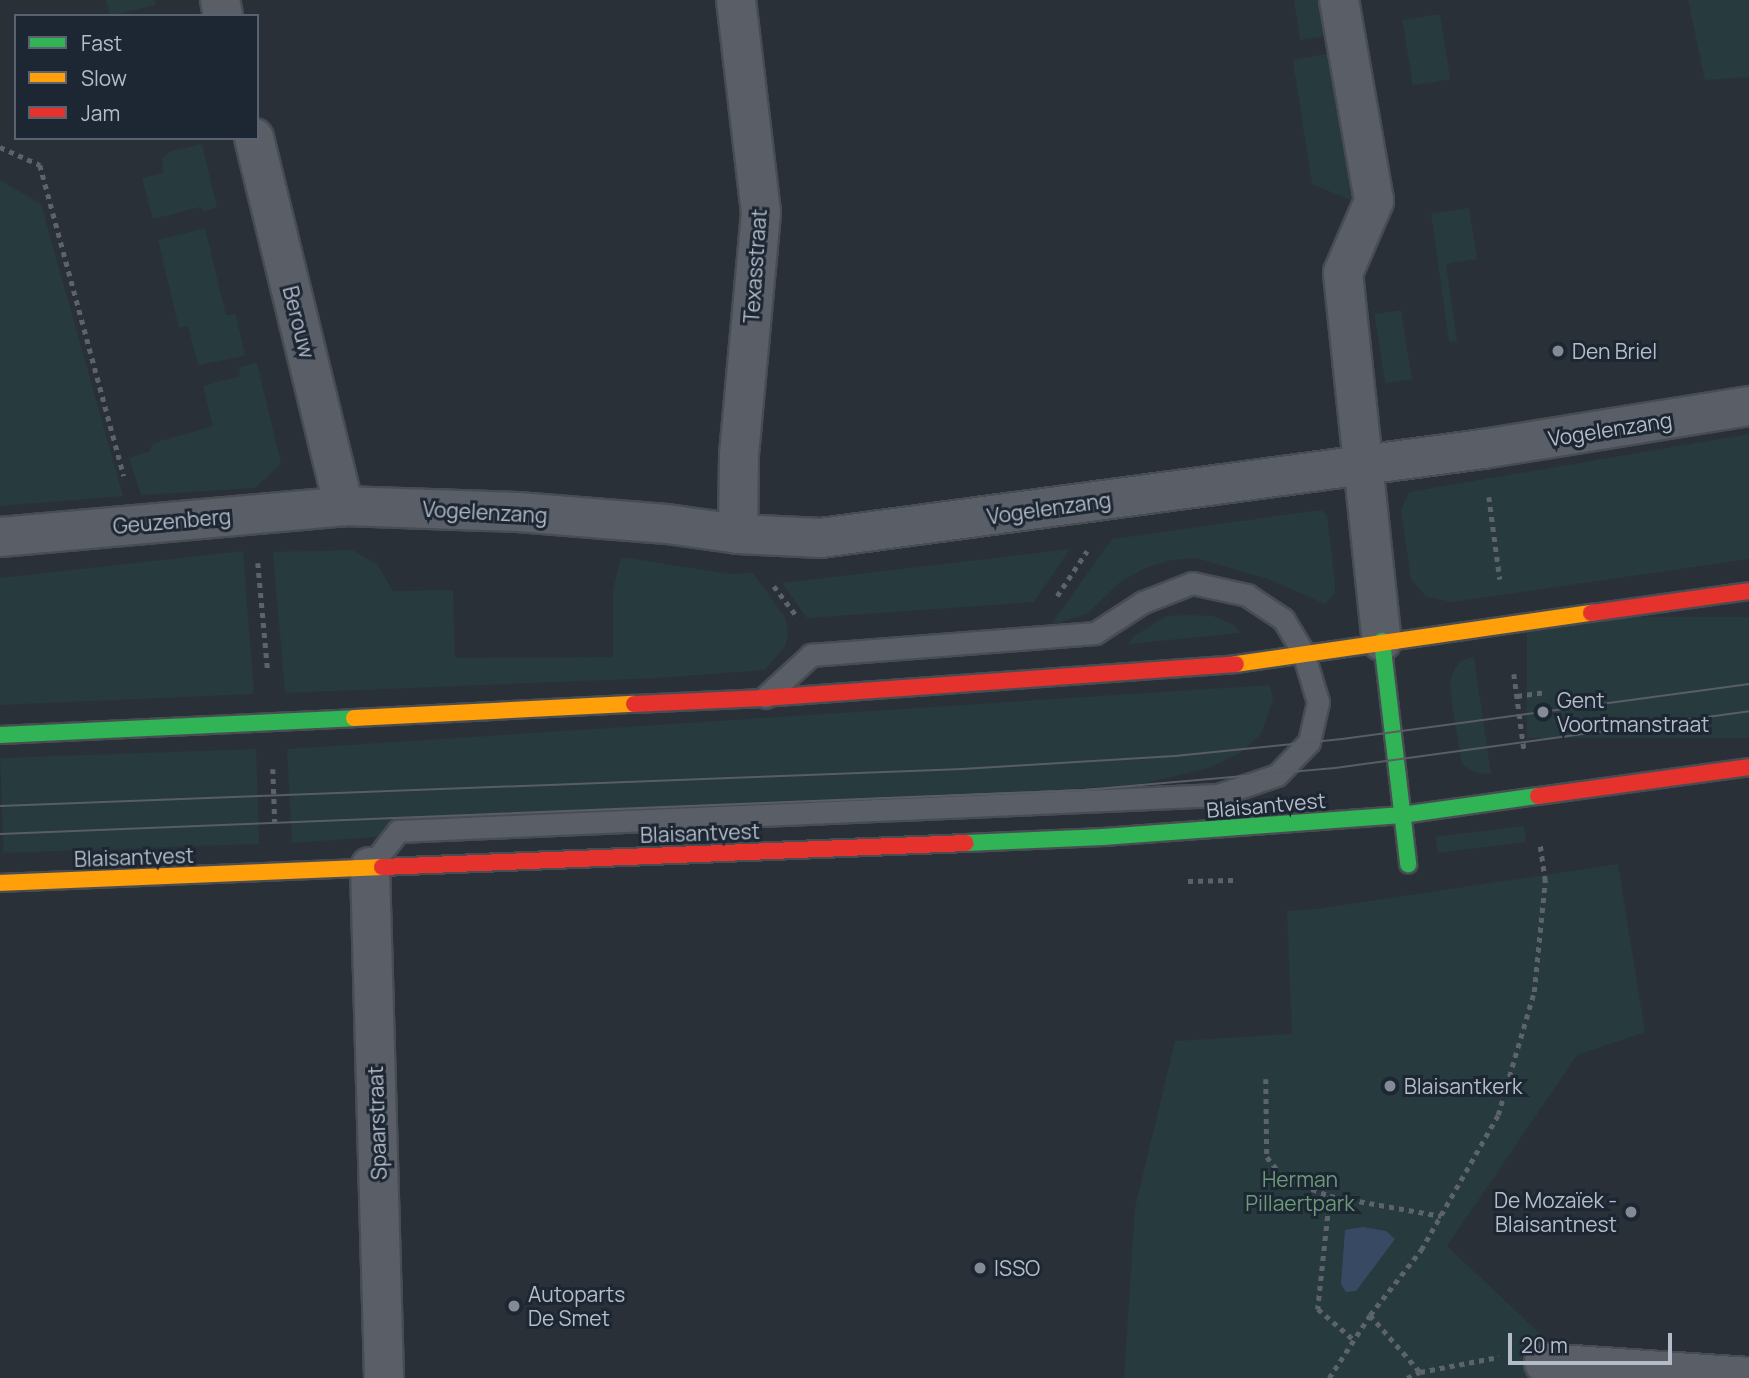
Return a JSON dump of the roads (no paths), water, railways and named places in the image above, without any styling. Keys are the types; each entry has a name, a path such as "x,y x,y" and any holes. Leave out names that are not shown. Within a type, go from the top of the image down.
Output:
{"main road":[{"path":"0,735 764,698 1234,664 1303,652 1749,591"},
{"path":"1382,641 1408,864"},
{"name":"Blaisantvest","path":"0,883 1103,837 1402,815 1749,767"}],"street":[{"name":"Texasstraat","path":"736,0 761,213 739,455 746,534"},
{"path":"1339,0 1374,201 1343,273 1382,641"},
{"name":"Berouw","path":"254,140 344,506"},
{"name":"Vogelenzang","path":"344,506 518,512 667,524 746,534 821,538 1362,465 1749,406"},
{"name":"Geuzenberg","path":"0,537 344,506"},
{"name":"Spaarstraat","path":"370,867 384,1378"},
{"path":"1544,1363 1749,1377"}],"lane":[{"path":"370,867 398,831 1217,795 1277,775 1309,742 1318,702 1303,652 1283,619 1247,595 1192,583 1143,602 1095,633 811,654 764,698"}],"water":[{"path":"1363,1227 1386,1231 1395,1239 1356,1291 1346,1292 1341,1284 1345,1230"}],"tram line":[{"path":"0,806 962,769 1175,756 1342,739 1749,684"},
{"path":"0,834 1084,790 1335,768 1749,711"}],"place":[{"name":"Den Briel","path":"1558,351"},
{"name":"Gent Voortmanstraat","path":"1543,712"},
{"name":"Blaisantkerk","path":"1390,1086"},
{"name":"De Mozaïek - Blaisantnest","path":"1631,1212"},
{"name":"ISSO","path":"980,1268"},
{"name":"Autoparts De Smet","path":"514,1306"}],"park label":[{"name":"Herman Pillaertpark","path":"1300,1191"}]}
